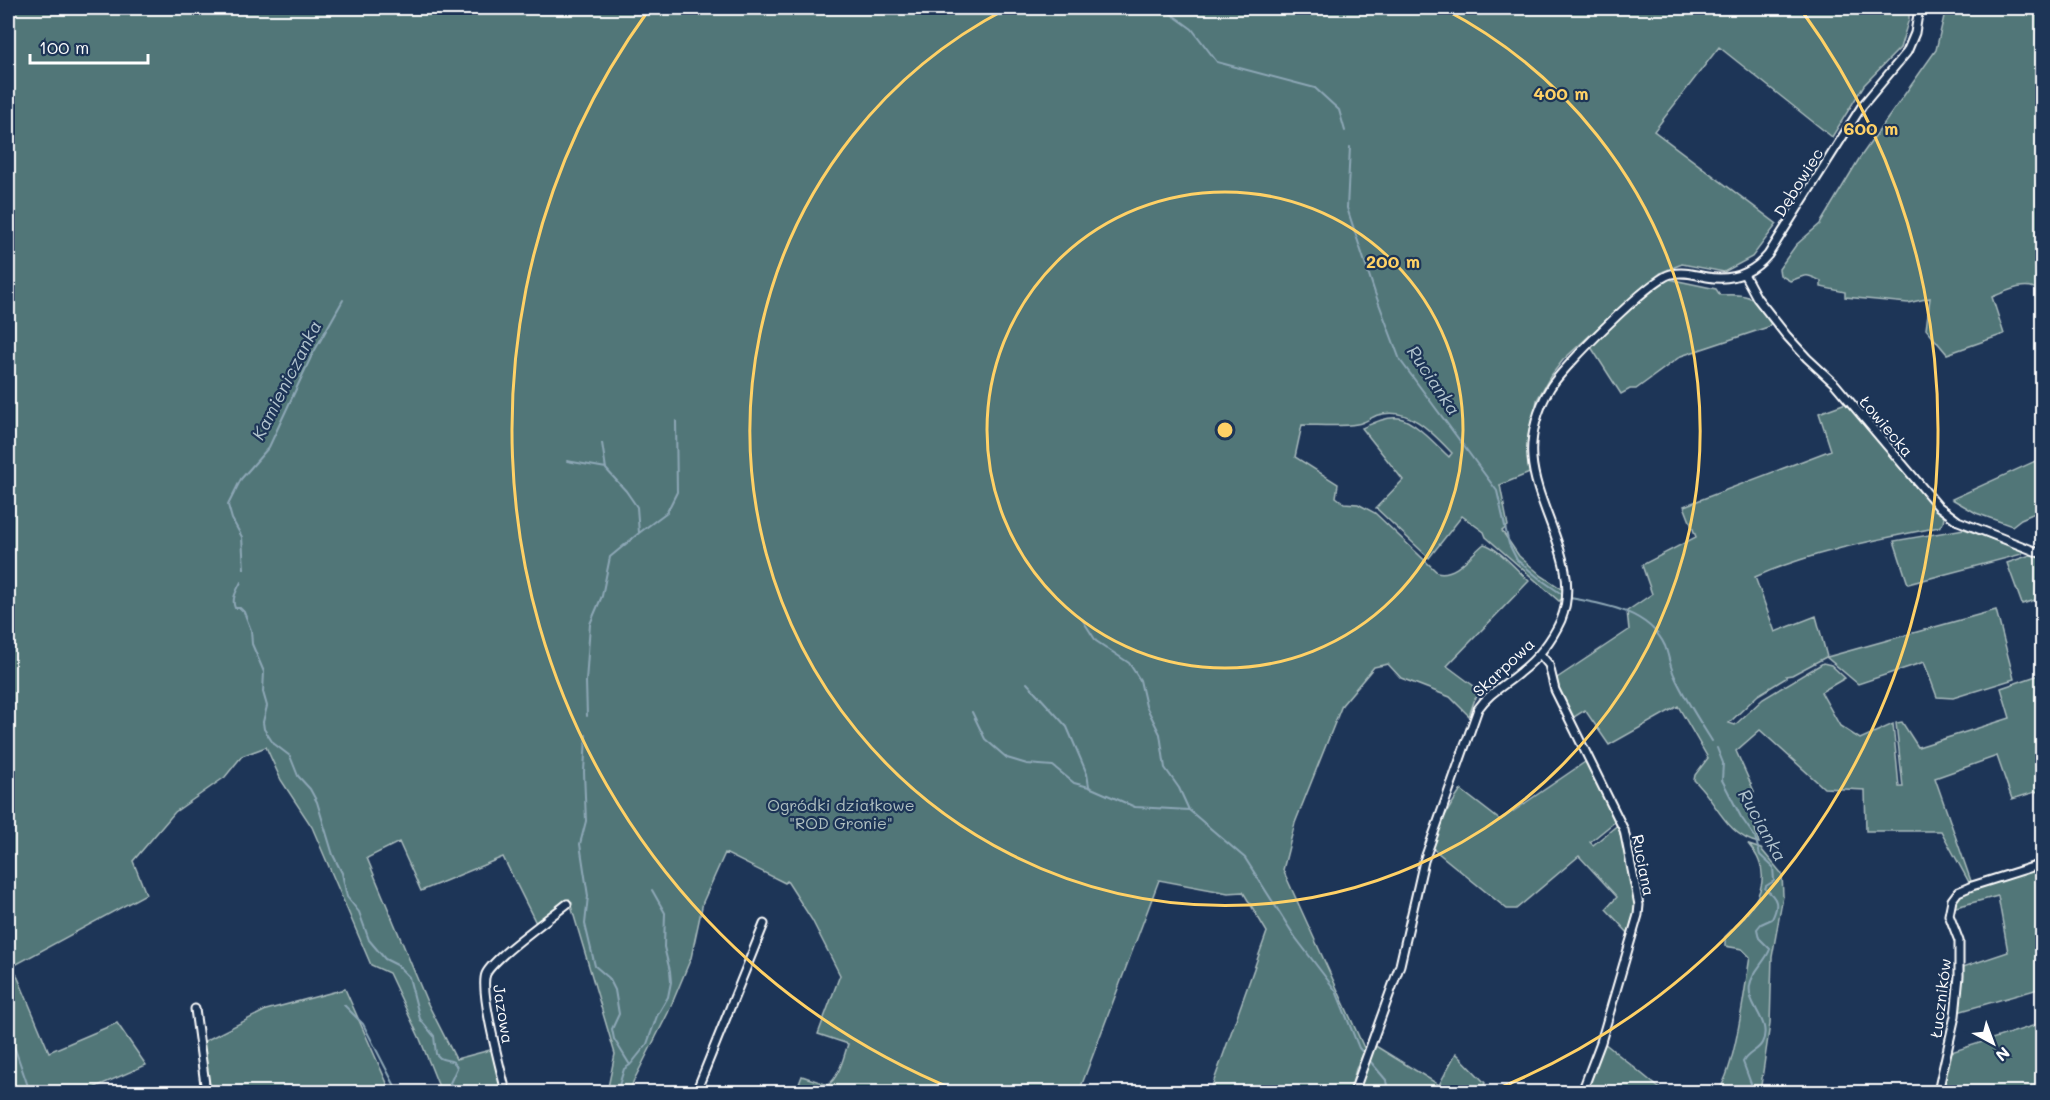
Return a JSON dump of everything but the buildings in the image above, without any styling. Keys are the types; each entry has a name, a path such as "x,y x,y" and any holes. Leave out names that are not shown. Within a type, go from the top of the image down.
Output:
{"street":[{"name":"Dębowiec","path":"1744,274 1759,265 1768,255 1862,106 1906,52 1915,33 1919,8"},
{"name":"Skarpowa","path":"1354,1092 1400,965 1424,861 1473,720 1478,709 1490,694 1518,674 1540,654 1561,619 1567,591 1564,567 1532,460 1537,418 1549,390 1565,368 1640,294 1661,279 1670,274 1679,273 1718,278 1731,278 1744,274"},
{"name":"Łowiecka","path":"1744,274 1757,298 1793,344 1835,384 1938,506 1958,521 2043,554"},
{"name":"Ruciana","path":"1540,654 1549,665 1556,690 1624,830 1639,905 1601,1041 1582,1092"},
{"name":"Łuczników","path":"1938,1092 1955,1016 1959,976 1959,941 1949,915 1952,900 1958,892 1972,886 2043,864"},
{"name":"Jazowa","path":"506,1092 490,1025 484,985 485,976 492,966 510,950 567,904"},
{"path":"696,1092 764,924"},
{"path":"195,1009 206,1092"}],"green space":[{"name":"Ogródki działkowe \"ROD Gronie\"","path":"8,8 1909,8 1909,19 1900,48 1864,85 1832,137 1719,47 1654,131 1777,224 1752,257 1724,272 1682,264 1662,272 1563,360 1550,377 1537,400 1528,454 1532,472 1500,485 1508,526 1502,531 1519,556 1542,576 1565,591 1564,598 1559,601 1486,537 1484,532 1462,516 1429,558 1376,508 1403,480 1362,428 1385,419 1405,420 1419,429 1449,457 1452,453 1419,423 1400,414 1389,413 1350,425 1302,425 1295,457 1338,484 1336,497 1344,503 1358,504 1375,513 1437,572 1444,573 1457,568 1484,544 1501,554 1529,581 1447,666 1482,692 1475,699 1469,716 1450,697 1401,678 1388,664 1374,667 1342,705 1295,823 1283,870 1365,1050 1356,1069 1350,1092 1210,1092 1267,932 1243,892 1228,893 1159,880 1079,1092 796,1092 802,1076 828,1085 841,1066 848,1044 818,1034 840,975 812,920 787,881 785,883 725,853 703,902 691,958 668,1013 629,1092 607,1092 615,1054 569,899 537,925 503,857 421,891 399,842 367,858 427,1002 456,1059 494,1049 504,1092 441,1092 420,1039 389,973 371,965 312,827 281,780 266,747 242,756 225,777 175,812 133,861 146,894 13,966 49,1052 117,1023 146,1065 91,1089 90,1092 8,1092"},
{"path":"1946,8 2042,8 2042,293 2031,287 2024,287 2011,289 1992,297 2004,334 1947,354 1926,329 1930,298 1908,303 1845,297 1845,292 1821,287 1821,281 1811,276 1790,281 1780,275 1779,269 1796,245 1820,224 1859,159 1936,50"},
{"path":"1669,279 1716,289 1720,295 1740,295 1751,298 1771,323 1768,327 1681,356 1636,389 1630,389 1621,394 1591,347 1637,301"},
{"path":"1846,403 1944,517 1943,523 1939,527 1822,553 1755,577 1775,632 1816,616 1827,657 1996,610 2014,679 1953,698 1937,697 1924,662 1858,684 1826,657 1786,676 1758,695 1729,723 1735,725 1763,699 1823,663 1831,665 1845,678 1821,692 1840,726 1860,739 1893,724 1899,787 1903,787 1896,723 1902,722 1918,747 2010,718 2001,688 2042,674 2042,790 2012,799 1997,756 1935,778 1972,884 1941,831 1866,831 1865,790 1824,788 1760,730 1736,751 1754,791 1750,811 1759,843 1748,839 1730,826 1694,780 1695,775 1708,758 1678,706 1609,745 1585,710 1571,719 1554,680 1629,630 1627,611 1652,594 1642,565 1696,537 1684,506 1831,450 1819,413"},
{"path":"2042,458 2042,510 2021,519 2012,526 1976,513 1952,499"},
{"path":"1964,529 2023,550 2022,554 1908,584 1894,541"},
{"path":"2033,554 2042,559 2042,598 2022,604 2007,563"},
{"path":"1588,760 1617,820 1590,842 1593,845 1619,824 1636,905 1636,915 1630,935 1606,909 1617,897 1579,856 1516,909 1507,909 1432,848 1444,818 1461,790 1500,820"},
{"path":"1749,845 1761,849 1782,874 1783,896 1772,957 1770,1024 1760,1092 1717,1092 1729,1067 1734,1049 1750,957 1742,949 1725,946 1725,937 1748,913 1762,883 1759,861"},
{"path":"2042,866 2042,988 1958,1012 1963,967 2008,952 1998,896 1952,908 1953,902 1963,892"},
{"path":"345,989 391,1092 208,1092 201,1043 266,1010"},
{"path":"2042,1023 2042,1081 2028,1092 1939,1092 1948,1053"},
{"path":"1603,1042 1664,1092 1585,1092"},
{"path":"1374,1045 1439,1085 1456,1053 1485,1083 1481,1092 1358,1092"}],"waterway":[{"name":"Rucianka","path":"1163,8 1192,29 1217,62 1315,88 1339,110 1345,131"},
{"name":"Rucianka","path":"1350,147 1347,208 1400,360 1497,491 1509,544 1517,560 1563,595"},
{"name":"Kamieniczanka","path":"244,569 242,537 232,519 228,505 241,479 269,447 311,357 343,300"},
{"path":"587,716 586,682 590,624 602,596 610,557 667,512 677,492 676,421"},
{"path":"602,443 606,469 637,507 639,533"},
{"path":"567,461 606,468"},
{"name":"Kamieniczanka","path":"241,582 235,595 234,605 235,608 240,608 244,612 251,630 252,644 264,672 263,692 267,706 263,722 264,729 273,743 290,756 298,776 310,789 317,802 333,855 342,873 347,897 359,912 369,940 385,959 397,965 409,977 420,1019 434,1036 436,1054 456,1065 457,1068 450,1083 455,1092"},
{"name":"Rucianka","path":"1570,598 1624,611 1637,617 1658,634 1665,646 1679,685 1712,741"},
{"path":"1082,619 1096,641 1129,663 1140,680 1146,706 1160,734 1165,768 1179,788 1189,810 1245,858 1295,937 1336,991 1359,1048 1386,1080 1388,1092"},
{"path":"1027,683 1067,727 1087,774 1089,786"},
{"path":"972,712 985,739 1007,758 1027,764 1053,766 1074,783 1135,807 1189,810"},
{"path":"586,735 584,772 586,821 580,844 588,896 585,924 595,966 609,978 615,990 619,1014 612,1029 614,1039 630,1065 624,1069 617,1092"},
{"name":"Rucianka","path":"1717,748 1723,763 1722,780 1741,817 1755,837 1760,855 1773,867 1774,881 1765,889 1775,899 1776,910 1772,919 1761,924 1757,929 1759,938 1770,949 1750,985 1750,993 1762,1021 1764,1035 1760,1046 1743,1062 1754,1092"},
{"path":"631,1064 647,1044 657,1016 668,997 671,982 664,947 665,913 652,890"},
{"name":"Kamieniczanka","path":"344,1005 363,1024 398,1092"},
{"path":"8,1034 30,1092"}]}
